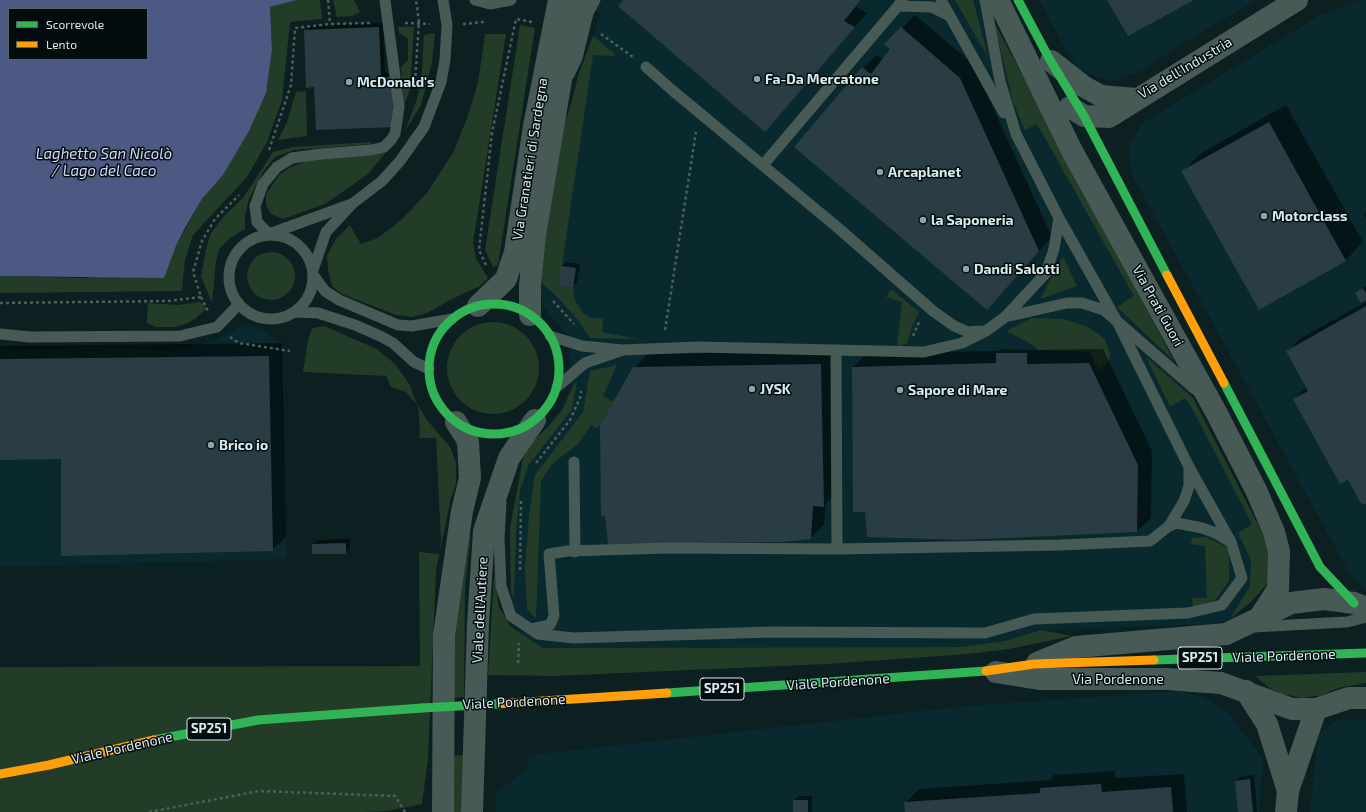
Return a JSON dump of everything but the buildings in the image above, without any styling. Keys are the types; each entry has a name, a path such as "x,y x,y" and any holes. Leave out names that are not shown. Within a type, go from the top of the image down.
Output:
{"main road":[{"name":"Via Prati Guori","path":"1018,0 1050,60 1084,116 1320,567 1362,610"},
{"name":"Via Granatieri di Sardegna","path":"496,304 508,306 530,315 542,324 550,336 557,352 559,370 557,387 549,405 535,420 517,430 496,434 475,432 456,422 441,407 432,389 429,369 432,350 440,333 452,319 464,311 478,306 496,304"},
{"name":"Viale Pordenone","path":"0,774 49,765 131,744 258,720 991,671 1034,664 1366,653"}],"street":[{"name":"Via Granatieri di Sardegna","path":"478,306 506,279 515,252 534,126 559,0"},
{"name":"Via Granatieri di Sardegna","path":"530,315 530,285 535,235 568,38 578,0"},
{"name":"Via Prati Guori","path":"998,0 1072,151 1216,412 1256,490 1274,532 1279,551 1278,589 1251,622"},
{"path":"1008,0 1060,95 1072,109 1084,116 1109,117 1136,99"},
{"name":"Via dell'Industria","path":"1050,60 1082,86 1101,96 1136,99 1297,0"},
{"name":"Viale dell'Autiere","path":"472,812 478,624 484,531 509,458 535,420"},
{"name":"Viale dell'Autiere","path":"443,812 444,635 462,511 470,478 468,441 456,422"},
{"name":"Viale Pordenone","path":"1034,664 1076,647 1226,634 1296,602 1324,599 1362,610"},
{"name":"Via Pordenone","path":"991,671 1039,679 1167,679 1221,683 1292,709 1316,710 1349,698 1366,698"},
{"path":"1246,691 1266,724 1287,802"},
{"path":"1287,802 1316,710"}],"lane":[{"path":"386,0 399,107 396,134 384,147 371,150 292,158 277,167 263,184 255,206 257,222 269,234 281,235 293,240 302,248 309,258 313,273 325,291 340,300 398,325 412,326 452,319"},
{"path":"295,312 309,296 313,273 326,232 352,204 382,181 410,149 424,127 441,82 445,60 447,25 444,0"},
{"path":"475,0 490,4 511,0"},
{"path":"558,100 577,58 588,13 595,0"},
{"path":"503,474 499,538 501,586 511,616 520,620 538,634 573,638 772,632 985,633 1034,619 1188,613 1222,605 1242,578 1231,542 1189,467 1118,323 1059,218 1016,134 941,0"},
{"path":"985,0 1000,81 1016,134"},
{"path":"763,165 900,3 932,7 950,17"},
{"path":"646,67 928,307 954,326 968,332 986,331"},
{"path":"352,204 269,234 256,237 244,244 235,254 230,266 229,280 232,293 239,304 252,315 269,319 280,318 295,312 318,313 355,325 393,343 414,362 429,369"},
{"path":"550,336 582,346 623,350 698,347 924,352 944,348 962,343 986,331 1005,318 1046,273 1054,249 1059,218"},
{"path":"1005,318 1067,303 1082,304 1104,310 1188,382 1216,412"},
{"path":"0,334 30,337 180,336 217,327 239,304"},
{"path":"557,387 585,362 623,350"},
{"path":"836,350 837,549"},
{"path":"574,462 575,552"},
{"path":"1169,526 1184,500 1189,486 1189,467"},
{"path":"531,629 550,624 554,616 549,554 668,548 837,549 1062,546 1150,541 1169,526 1177,523 1202,528 1216,533 1231,542"}],"path":[{"path":"328,0 330,24"},
{"path":"415,84 419,22 416,0"},
{"path":"489,268 485,264 479,250 481,231 492,133 516,19"},
{"path":"662,348 698,120 702,115"},
{"path":"266,157 272,144"},
{"path":"242,192 215,219 202,241 194,272 201,297 217,327 239,343 290,351"},
{"path":"0,303 168,300 201,297"},
{"path":"550,298 563,310 577,330"},
{"path":"910,352 915,329 928,307"},
{"path":"535,464 570,420 580,398 582,384"},
{"path":"520,576 521,498"},
{"path":"518,663 520,620"},
{"path":"149,812 259,791 395,796 405,812"}],"shaded area":[{"path":"586,0 983,0 1174,361 1267,542 1267,584 1252,601 1230,619 1209,624 1041,630 1005,641 960,647 542,648 511,627 510,528 523,458 530,444 548,427 562,410 572,388 568,334 555,322 544,307 537,279 578,76 601,13 584,5"},
{"path":"1039,0 1257,0 1188,40 1143,70 1110,82 1080,70 1061,41"},
{"path":"1360,0 1366,0 1366,589 1352,578 1131,173 1129,147 1142,123 1319,16"},
{"path":"250,326 261,329 279,342 287,559 0,567 0,350 186,349 214,340 241,327"},
{"path":"1178,691 1203,697 1227,711 1263,759 1259,812 496,812 496,792 527,770 529,755 967,706"},
{"path":"1337,720 1366,720 1366,812 1310,812 1318,735"}],"green space":[{"path":"297,0 320,0 322,19 290,22 282,100 267,142 247,177 193,235 185,260 182,291 0,293 0,276 86,278 169,262 176,246 202,199 223,175 272,49 270,7"},
{"path":"333,0 354,0 360,12 352,16 337,17"},
{"path":"955,0 973,0 988,57"},
{"path":"994,22 1174,361 1117,307 1134,296 1037,124 1025,130 1013,102"},
{"path":"520,25 535,28 498,265 493,267 485,250"},
{"path":"398,27 414,27 410,90 404,105 401,67 408,60 408,38 399,33"},
{"path":"435,33 432,63 421,105 405,131 417,99 422,71 424,35"},
{"path":"485,34 506,34 473,243 476,259 488,278 480,286 427,313 412,317 396,315 342,294 332,286 328,270 327,255 336,239 350,225 361,244 378,238 402,219 427,193 454,151 468,115 478,83"},
{"path":"593,36 615,54 614,56 593,55 559,286 573,288 575,300 582,312 589,317 603,319 602,332 637,339 590,338 578,320 539,280 560,137 572,101 578,76"},
{"path":"306,91 307,136 278,140 287,122 296,92"},
{"path":"371,142 371,144 294,150 275,157 263,172 249,199 245,215 245,229 229,239 219,249 216,262 212,303 201,276 206,249 211,233 224,216 243,198 273,152 293,147"},
{"path":"388,150 368,174 325,204 283,219 271,214 266,205 266,194 280,174 291,167 307,161"},
{"path":"266,252 276,252 288,259 295,271 295,281 288,293 276,300 266,300 258,296 251,289 247,281 247,271 251,263 258,256"},
{"path":"1063,256 1077,286 1040,299"},
{"path":"891,289 919,312 912,326 907,344 897,346 902,302 886,297"},
{"path":"200,302 207,308 195,319 186,324 175,327 156,327 147,323 148,303 178,305"},
{"path":"1032,318 1064,319 1088,327 1105,339 1110,353 1109,360 1098,371 1090,352 1038,350 1033,345 1006,331"},
{"path":"493,322 511,326 525,336 535,350 539,368 535,386 525,400 511,410 493,414 475,410 461,400 451,386 447,368 451,350 461,336 475,326"},
{"path":"324,326 377,349 395,364 410,385 415,400 427,420 450,447 456,463 456,484 451,498 436,569 428,759 422,804 388,811 364,812 0,812 0,667 420,666 419,552 439,554 441,541 436,438 419,438 420,431 418,406 406,392 391,387 386,376 303,372 308,340 312,328"},
{"path":"1146,357 1193,398 1267,542 1269,566 1267,584 1252,601 1230,619 1250,586 1251,560 1238,533 1252,524 1193,410 1185,398 1170,407"},
{"path":"617,365 603,396 613,402 600,425 596,428 591,425 579,443 552,464 541,481 536,619 527,609 525,569 529,515 535,475 583,412 590,371"},
{"path":"577,381 572,409 528,466 520,491 516,532 514,597 511,593 510,528 523,458 530,444 548,427 562,410 572,388"},
{"path":"467,535 471,535 465,586 464,697 454,698 453,640"},
{"path":"1205,537 1225,546 1229,552 1229,581 1215,600 1193,608 1192,598 1207,598 1205,546 1191,544 1192,538"},
{"path":"494,574 499,607 511,627 543,648 960,647 1005,641 1041,630 1072,636 1009,649 968,654 827,664 554,676 488,675"},
{"path":"1366,672 1366,683 1338,688 1323,695 1302,698 1283,694 1271,689 1255,676"},
{"path":"464,755 461,812 454,812 454,756"}],"water":[{"name":"Laghetto San Nicolò / Lago del Caco","path":"0,0 297,0 270,7 272,49 266,93 249,131 223,175 202,199 185,228 176,246 164,278 0,276"}],"traffic: fast":[{"path":"1018,0 1050,60 1084,116 1167,275"},
{"path":"494,304 519,309 540,323 554,344 559,369 554,394 540,415 519,429 494,434 469,429 448,415 434,394 429,369 434,344 448,323 469,309 494,304"},
{"path":"1224,383 1320,567 1354,603"},
{"path":"1154,660 1366,653"},
{"path":"667,693 986,671"},
{"path":"422,708 496,704"},
{"path":"154,740 258,720 422,708"}],"traffic: slow":[{"path":"1167,275 1224,383"},
{"path":"986,671 1034,664 1154,660"},
{"path":"496,704 667,693"},
{"path":"0,774 49,765 154,740"}],"place":[{"name":"Fa-Da Mercatone","path":"757,79"},
{"name":"McDonald's","path":"349,82"},
{"name":"Arcaplanet","path":"880,172"},
{"name":"Motorclass","path":"1264,216"},
{"name":"la Saponeria","path":"923,220"},
{"name":"Dandi Salotti","path":"966,269"},
{"name":"JYSK","path":"752,389"},
{"name":"Sapore di Mare","path":"900,390"},
{"name":"Brico io","path":"211,445"}]}
